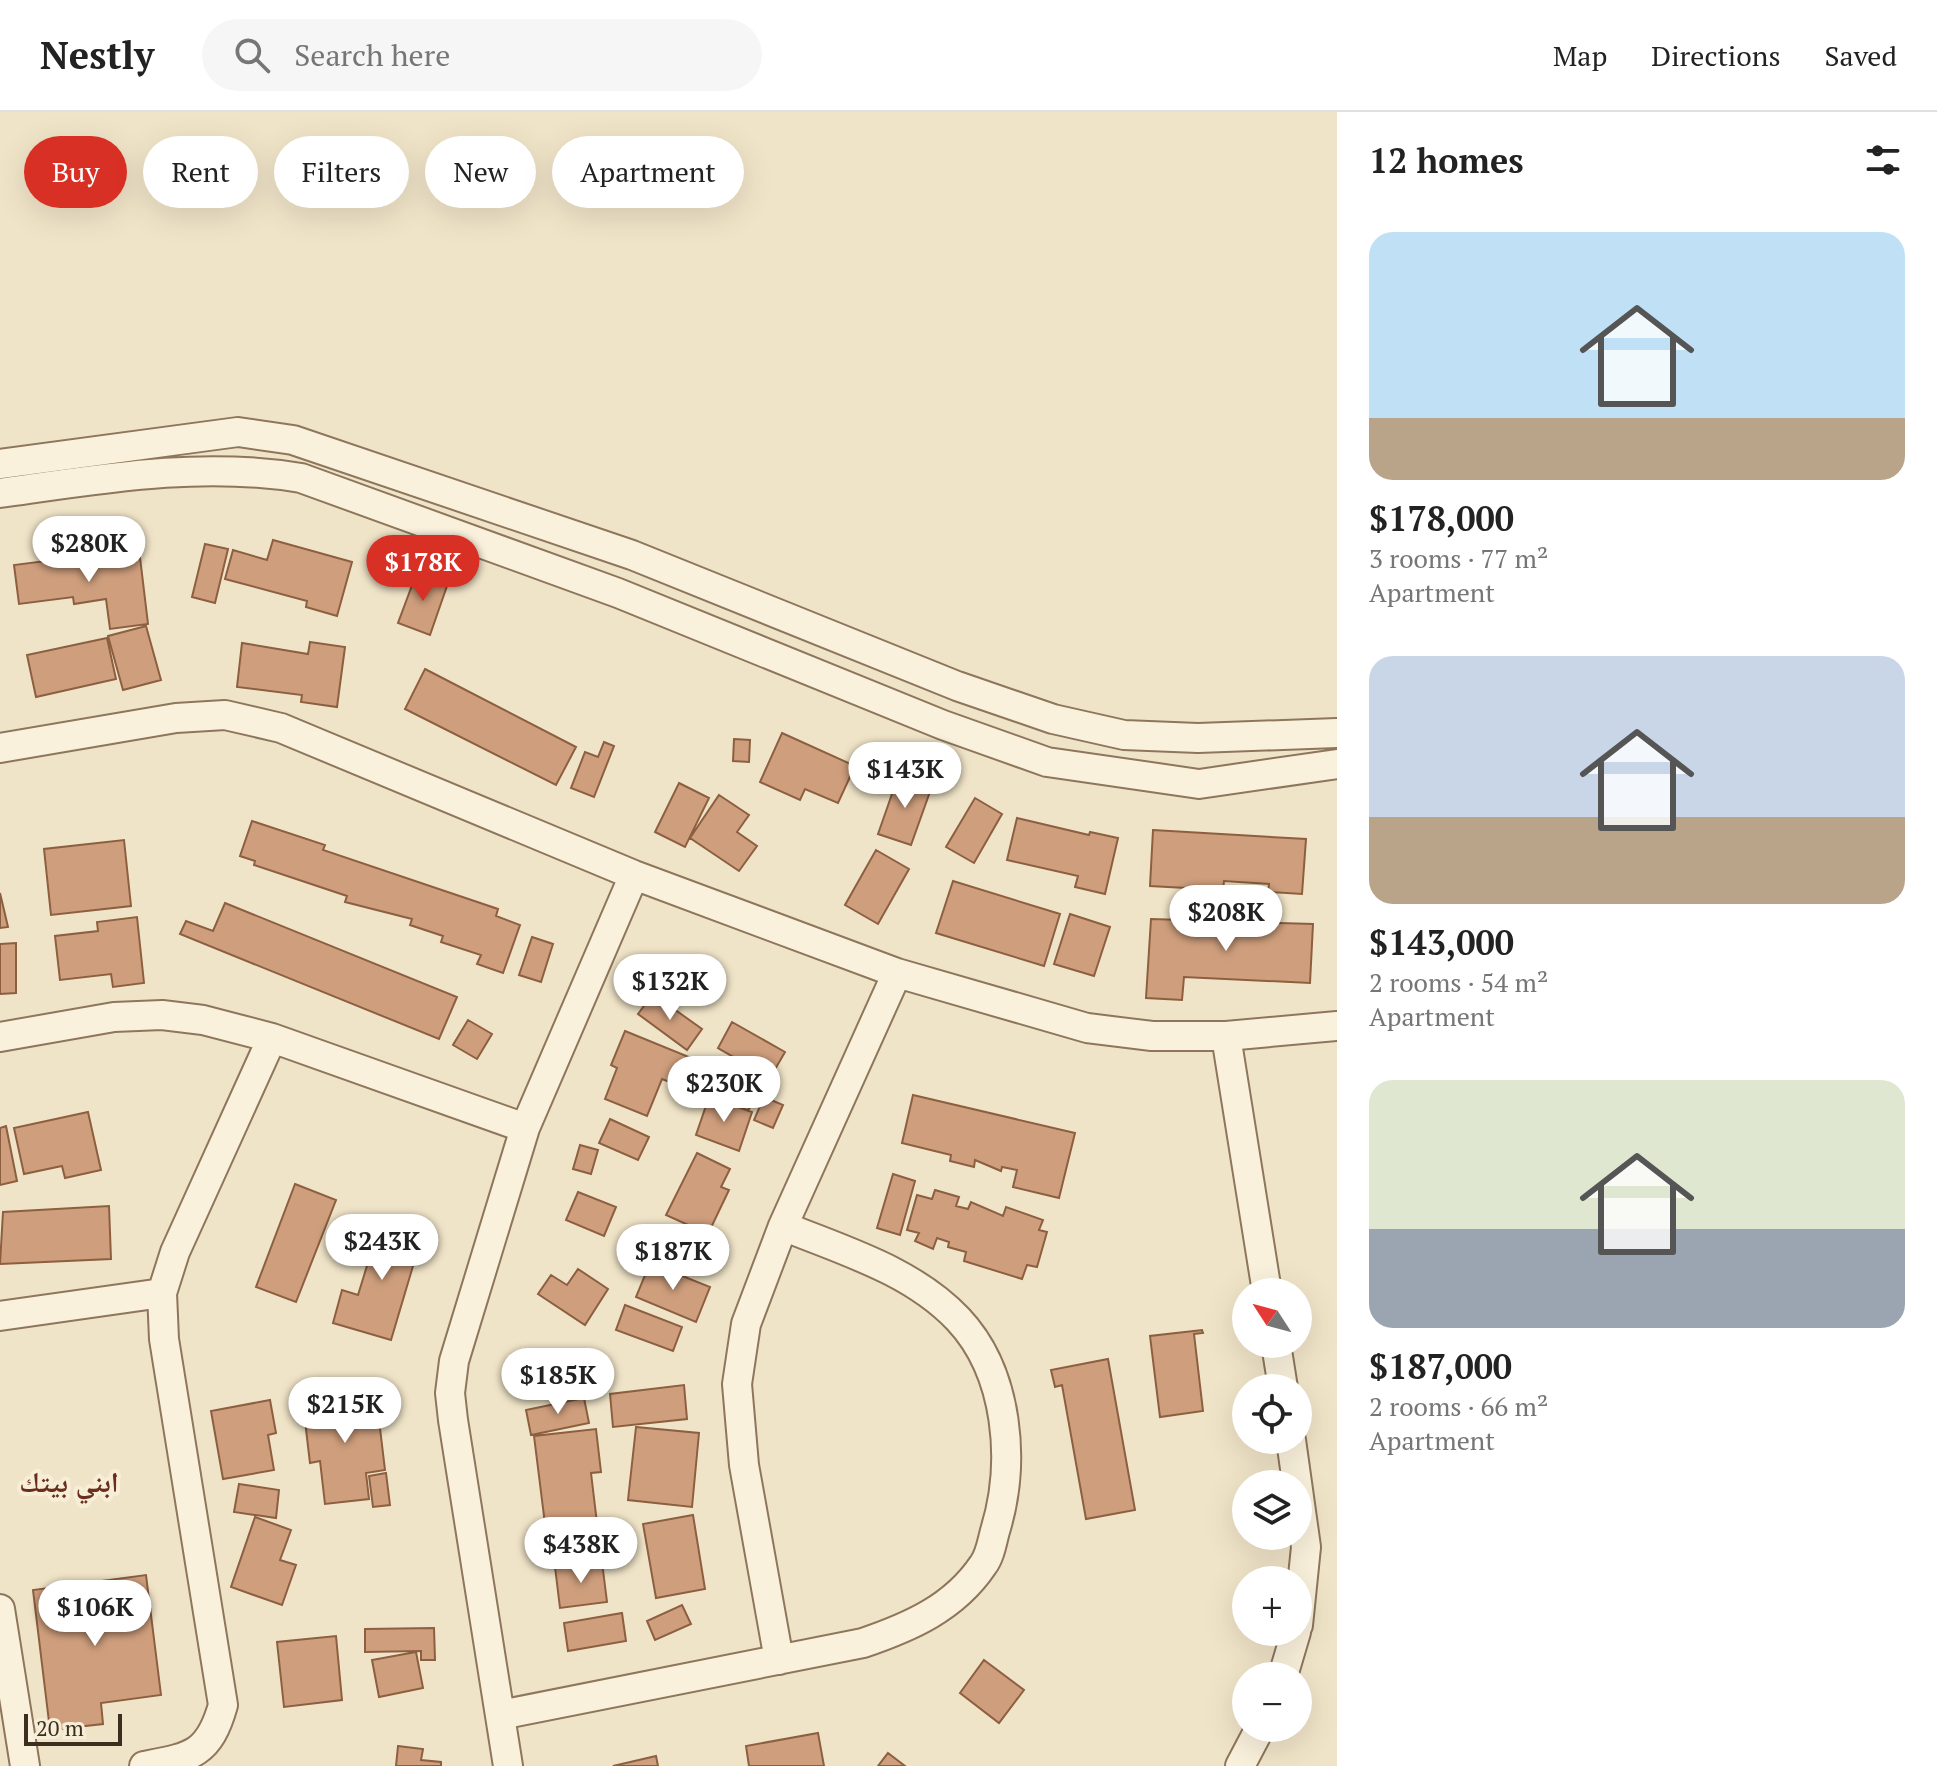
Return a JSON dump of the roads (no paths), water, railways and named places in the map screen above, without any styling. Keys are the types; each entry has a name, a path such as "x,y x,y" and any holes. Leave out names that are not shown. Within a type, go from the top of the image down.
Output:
{"street":[{"path":"0,464 238,432 293,440 632,555 957,686 1053,719 1124,735 1198,738 1337,733"},
{"path":"0,493 101,479 249,469 301,478 618,593 943,725 1047,762 1199,784 1337,764"},
{"path":"618,593 632,555"},
{"path":"0,748 176,718 225,715 281,728 634,875 897,973 1087,1028 1152,1036 1226,1036 1337,1026"},
{"path":"508,1766 450,1393 454,1361 525,1128 634,875"},
{"path":"779,1660 744,1465 737,1384 746,1324 783,1226 897,973"},
{"path":"0,1037 114,1017 162,1015 203,1020 272,1038 525,1128"},
{"path":"1226,1036 1265,1278"},
{"path":"144,1766 190,1757 215,1734 223,1705 164,1339 162,1293 175,1252 272,1038"},
{"path":"500,1715 863,1643 913,1626 953,1599 985,1563 1004,1502 1006,1438 990,1367 976,1340 956,1317 909,1278 783,1226"},
{"path":"0,1316 162,1293"},
{"path":"1293,1454 1306,1547 1304,1566"},
{"path":"0,1609 25,1766"},
{"path":"1240,1766 1253,1742"}],"district":[{"name":"ابني بيتك","path":"69,1482"}]}
